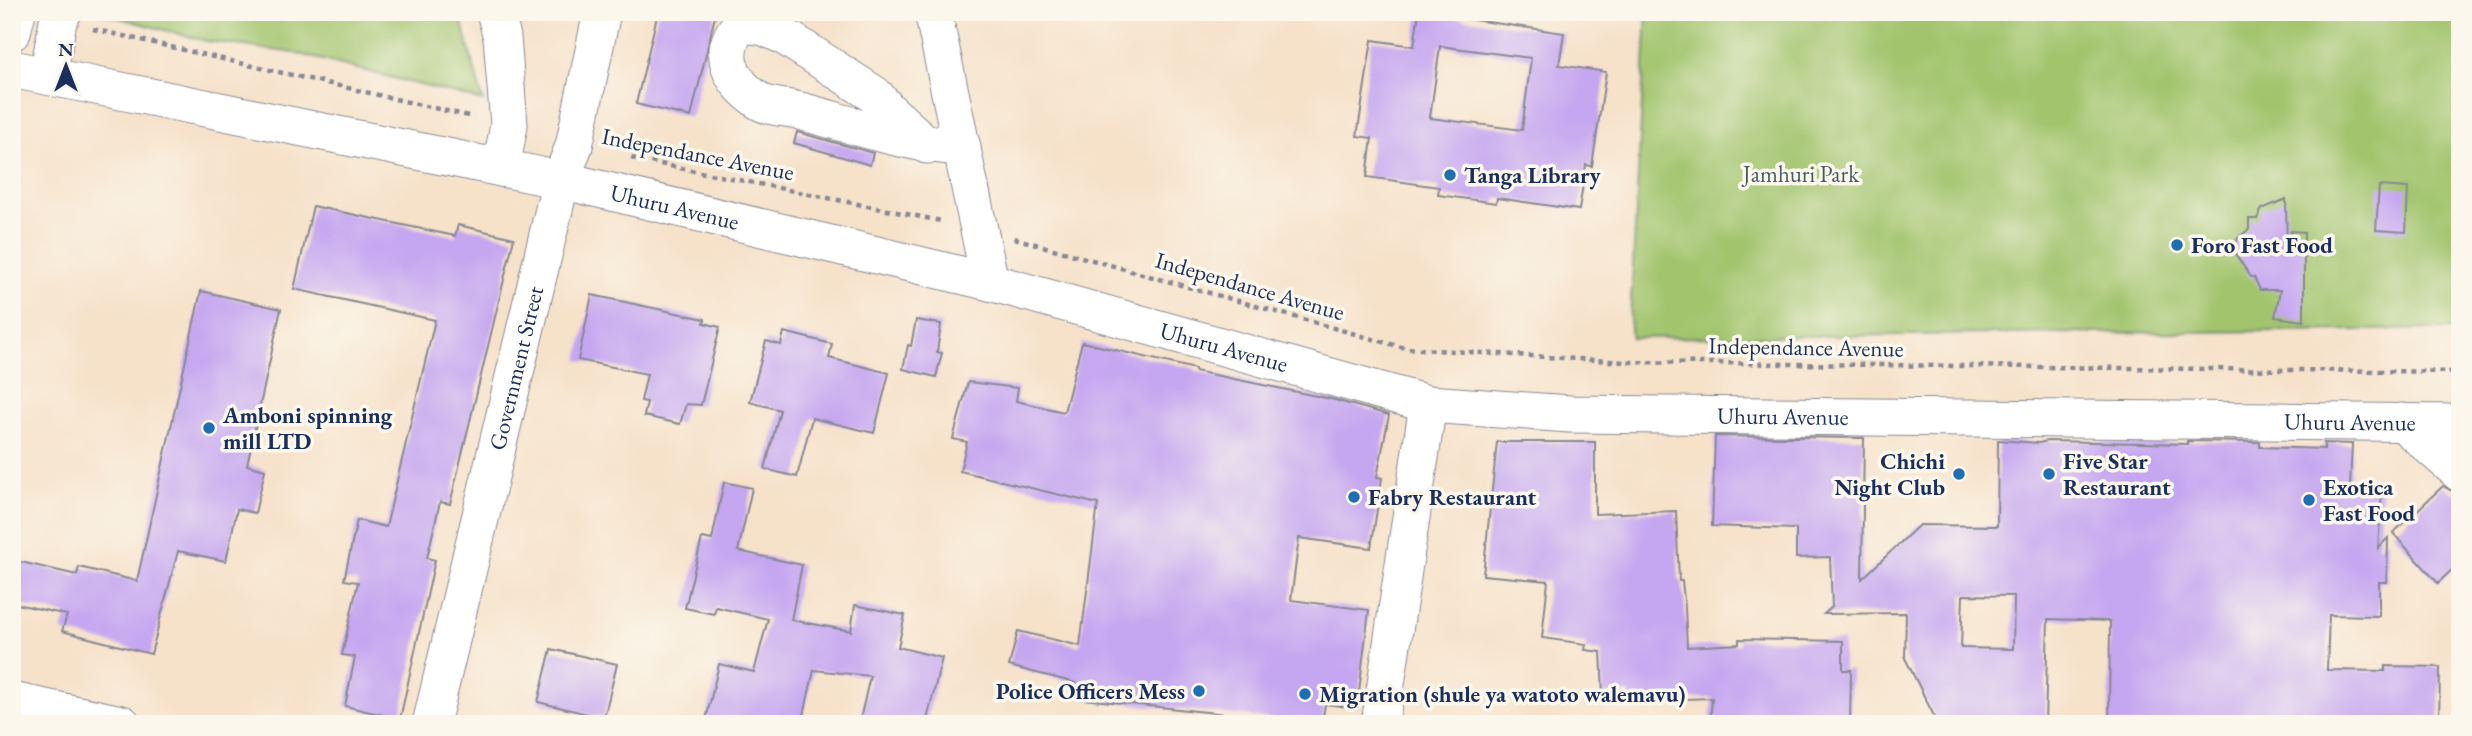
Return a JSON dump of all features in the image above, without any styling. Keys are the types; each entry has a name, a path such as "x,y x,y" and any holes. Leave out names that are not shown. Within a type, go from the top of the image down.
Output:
{"street":[{"path":"12,32 17,12"},
{"path":"495,12 502,37 509,125 501,168"},
{"name":"Government Street","path":"431,724 561,180 574,146 602,12"},
{"path":"933,12 944,146 979,228 990,282"},
{"path":"48,76 61,17"},
{"path":"751,24 785,36 875,94 888,110 944,146 762,103 739,85 729,65 726,50 730,37 739,26 751,24"},
{"name":"Uhuru Avenue","path":"12,69 561,180 990,282 1428,404 1570,414 2460,423"},
{"path":"1380,724 1428,404"},
{"path":"2402,422 2460,473"},
{"path":"12,701 121,724"}],"path":[{"path":"61,17 509,125"},
{"name":"Independance Avenue","path":"628,157 979,228 1405,348 1625,362 2460,372"}],"green space":[{"path":"97,12 459,12 483,101 295,53 206,41"},
{"name":"Jamhuri Park","path":"1647,12 2460,12 2460,329 1632,338 1630,320"}],"building":[{"path":"658,12 716,12 691,117 636,104"},
{"path":"1419,12 1564,33 1559,65 1606,72 1592,166 1586,165 1579,210 1497,198 1496,203 1438,195 1439,187 1367,177 1372,138 1357,136 1372,40 1414,46","holes":["1440,46 1531,58 1522,130 1430,118"]},
{"path":"797,132 873,153 870,165 794,143"},
{"path":"2379,186 2408,188 2406,232 2376,230"},
{"path":"2286,199 2287,252 2291,231 2304,232 2304,321 2275,317 2280,290 2260,290 2254,277 2251,277 2236,255 2238,238 2249,229 2249,219 2257,219 2262,209"},
{"path":"313,206 455,236 458,225 514,238 450,504 440,502 427,558 435,560 400,719 345,706 355,657 342,655 358,582 344,580 357,520 386,527 435,320 294,289"},
{"path":"201,291 281,309 247,465 265,470 255,513 237,509 226,561 178,551 151,654 62,631 67,615 12,603 12,560 77,575 79,567 137,581"},
{"path":"592,295 705,319 704,323 720,327 701,405 686,404 680,424 644,416 647,402 641,401 647,374 578,360"},
{"path":"916,320 941,324 937,352 942,353 936,377 903,369"},
{"path":"784,332 832,344 829,358 889,373 874,433 812,418 797,477 765,469 780,410 750,402 766,341 781,345"},
{"path":"1082,342 1195,371 1331,399 1389,415 1377,477 1382,478 1371,548 1299,538 1291,600 1369,610 1357,708 1325,704 1322,724 1277,724 1273,719 1074,698 1076,683 1009,666 1018,631 1080,646 1098,504 960,471 967,442 953,439 968,382 1018,388 1016,401 1064,412"},
{"path":"1715,436 1864,438 1862,579 1919,525 1997,526 1998,440 2039,443 2260,442 2260,447 2324,449 2324,443 2352,444 2350,487 2382,490 2378,548 2388,538 2387,582 2379,582 2379,616 2329,615 2327,670 2385,671 2385,666 2440,667 2439,724 2109,724 2110,621 2048,619 2045,724 1938,724 1905,658 1906,613 1824,614 1832,607 1830,557 1796,558 1796,529 1712,526","holes":["1963,595 2014,596 2013,649 1961,648"]},
{"path":"1497,442 1595,442 1595,514 1676,511 1679,581 1682,581 1687,647 1739,644 1739,639 1843,641 1843,670 1851,670 1850,724 1710,724 1712,698 1630,701 1630,693 1603,694 1601,652 1585,650 1586,644 1542,638 1548,581 1483,575"},
{"path":"724,482 752,488 738,551 802,565 791,620 851,631 855,605 905,615 898,647 942,658 926,724 859,724 870,676 814,670 802,724 705,724 719,664 754,672 768,619 716,607 714,614 685,608 702,538 712,540"},
{"path":"2443,486 2460,493 2460,562 2438,583 2393,533"},
{"path":"551,649 617,664 604,718 538,702"}],"place":[{"name":"Tanga Library","path":"1450,175"},
{"name":"Foro Fast Food","path":"2177,245"},
{"name":"Amboni spinning mill LTD","path":"209,428"},
{"name":"Chichi Night Club","path":"1959,474"},
{"name":"Five Star Restaurant","path":"2049,474"},
{"name":"Fabry Restaurant","path":"1354,497"},
{"name":"Exotica Fast Food","path":"2309,500"},
{"name":"Police Officers Mess","path":"1199,691"},
{"name":"Migration (shule ya watoto walemavu)","path":"1305,694"}]}
